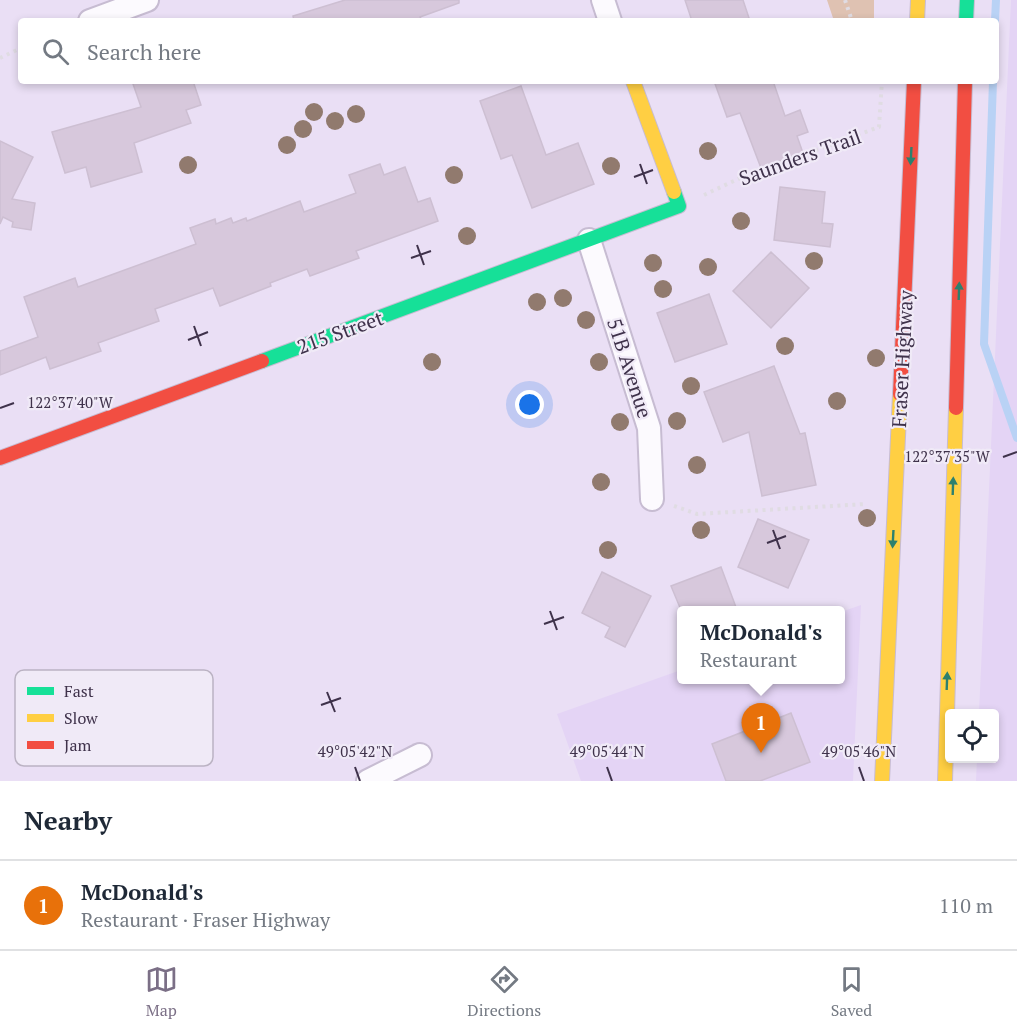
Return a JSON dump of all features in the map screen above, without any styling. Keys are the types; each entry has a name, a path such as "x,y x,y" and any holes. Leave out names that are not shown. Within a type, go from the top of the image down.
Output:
{"main road":[{"path":"917,18 918,0"},
{"path":"966,18 967,0"},
{"path":"634,84 679,206"},
{"name":"Fraser Highway","path":"882,781 915,84"},
{"path":"945,781 965,84"},
{"name":"215 Street","path":"0,458 679,206"}],"street":[{"path":"98,18 147,0"},
{"path":"603,0 609,18"},
{"name":"51B Avenue","path":"589,240 649,428 652,499"},
{"path":"368,781 420,755"}],"path":[{"path":"845,0 851,18"},
{"path":"0,58 18,49"},
{"name":"Saunders Trail","path":"679,206 738,179 879,127 882,84"},
{"path":"652,499 697,514 876,504"}],"shaded area":[{"path":"827,0 874,0 874,18 833,18"},
{"path":"1011,0 1017,0 1017,781 976,781 977,763 999,763 999,709 979,709"},
{"path":"861,605 853,781 581,781 557,714 677,671 677,684 845,684 845,611"}],"building":[{"path":"345,0 459,0 459,3 420,18 293,18 293,16"},
{"path":"685,0 743,0 749,18 691,18"},
{"path":"133,84 194,84 201,105 186,110 191,123 134,143 142,172 91,187 86,167 65,173 52,132 141,107"},
{"path":"715,84 774,84 785,116 800,110 808,132 797,136 803,153 761,168 740,113 727,117"},
{"path":"521,86 546,155 578,143 594,184 532,208 512,155 501,159 480,101"},
{"path":"0,141 33,157 12,199 35,203 31,230 12,227 13,222 3,217 0,224"},
{"path":"380,164 384,175 405,167 418,202 430,198 438,221 356,251 359,258 310,276 307,269 220,306 213,288 155,309 159,321 98,343 101,351 50,369 46,357 0,375 0,351 38,337 24,297 75,278 78,287 196,244 190,228 215,219 216,224 231,218 233,223 246,218 247,221 300,201 304,212 356,193 349,175"},
{"path":"780,187 825,192 822,223 833,224 830,247 774,240"},
{"path":"771,252 809,288 771,328 733,291"},
{"path":"709,294 727,344 675,362 657,313"},
{"path":"774,366 800,434 805,433 816,485 762,496 749,432 723,442 704,392"},
{"path":"758,519 809,540 788,588 738,567"},
{"path":"721,567 736,606 679,606 671,586"},
{"path":"602,572 651,596 625,647 605,637 610,627 582,613"},
{"path":"791,713 810,762 760,781 726,781 712,744"}],"waterway":[{"path":"995,18 996,0"},
{"path":"993,84 984,344 1017,438"}],"traffic: fast":[{"path":"966,18 967,0"},
{"path":"262,361 679,206 674,192"}],"traffic: slow":[{"path":"917,18 918,0"},
{"path":"634,84 674,192"},
{"path":"882,781 900,394"},
{"path":"945,781 956,408"}],"traffic: jam":[{"path":"900,394 914,84"},
{"path":"956,408 965,84"},
{"path":"0,458 262,361"}],"place":[{"name":"McDonald's","path":"761,753"}]}
